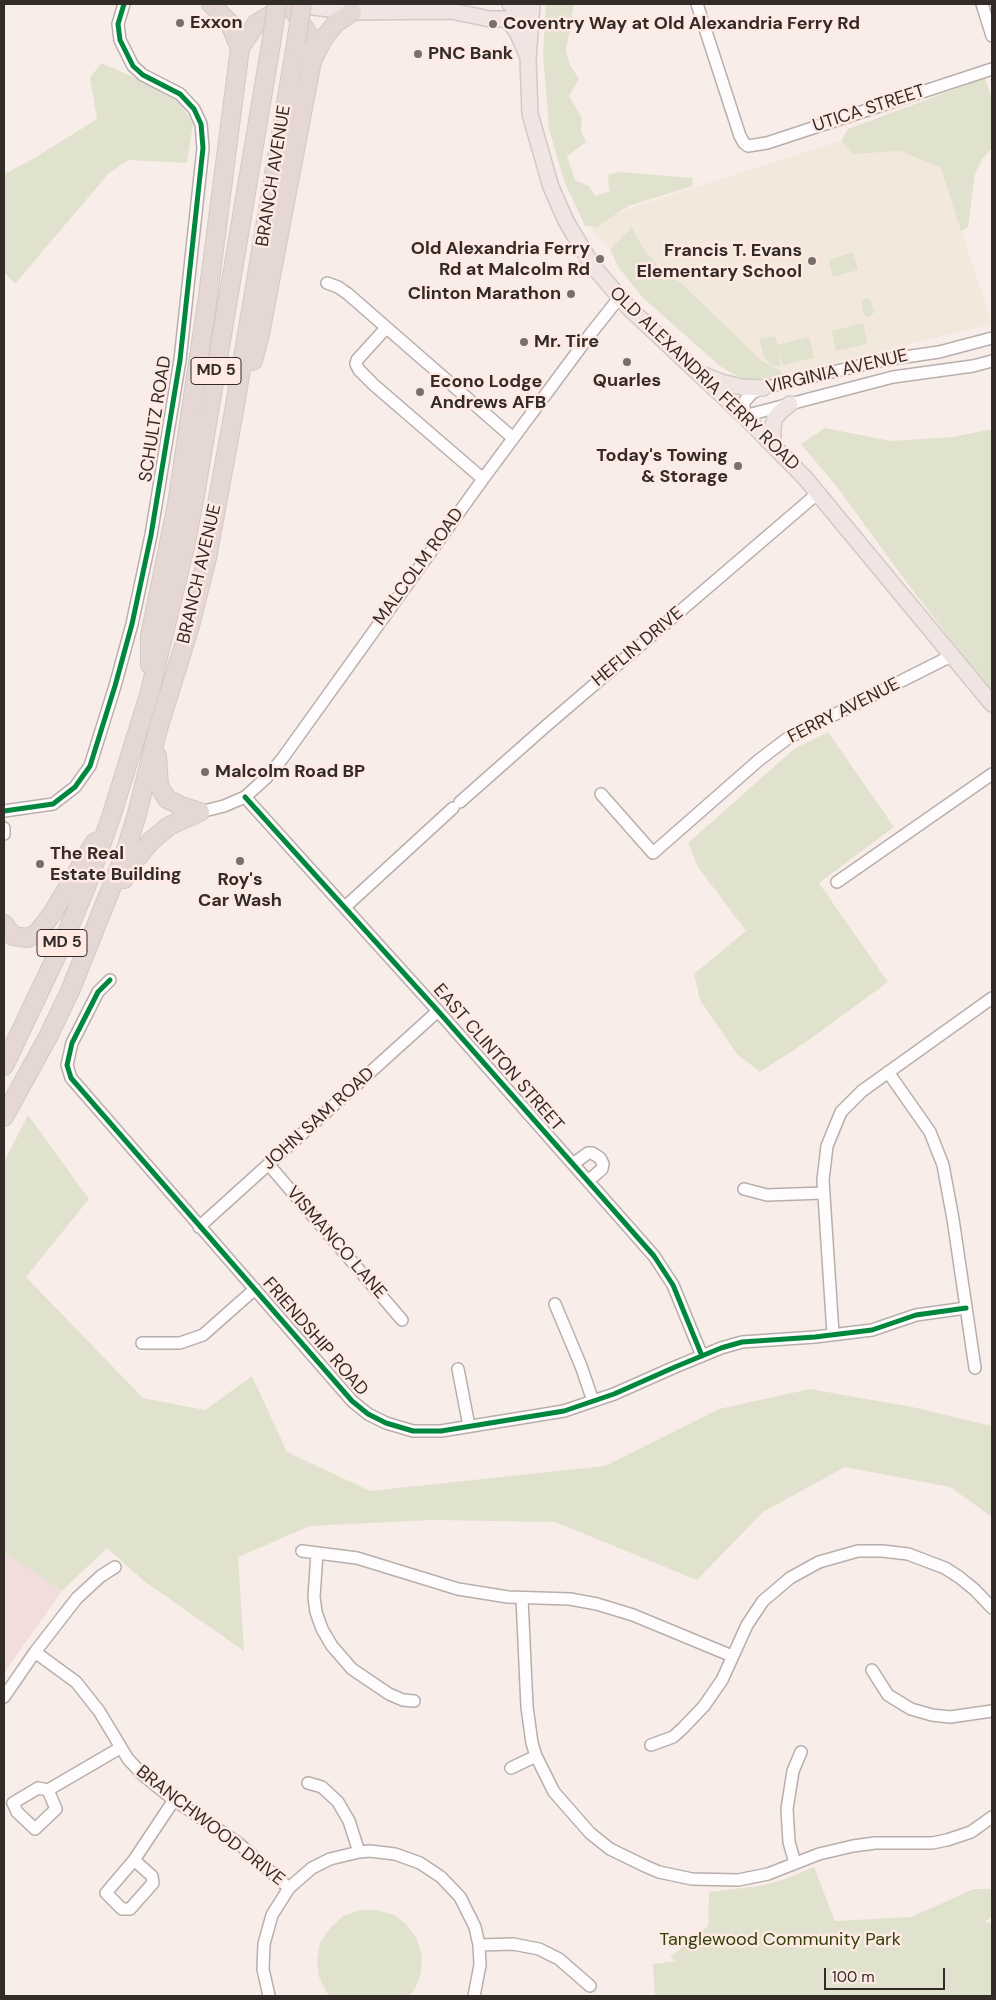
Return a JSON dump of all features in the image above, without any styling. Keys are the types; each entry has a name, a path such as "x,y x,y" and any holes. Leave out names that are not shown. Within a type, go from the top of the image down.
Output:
{"highway":[{"path":"211,4 229,22 240,48"},
{"name":"BRANCH AVENUE","path":"4,1066 63,942 86,887 111,817 149,695 185,548 195,495 277,4"},
{"path":"149,695 150,636 177,504 208,296 240,48 256,24 289,4 308,34 312,60"},
{"name":"BRANCH AVENUE","path":"4,1117 48,1037 70,991 124,856 137,814 158,729 193,618 207,558 234,411 302,4"},
{"path":"222,470 240,412 260,334 312,60 323,39 336,23 352,12"},
{"path":"158,729 157,769 159,786 167,800 200,812"},
{"path":"88,946 131,865 151,840 169,826 200,812"},
{"path":"4,924 13,936 28,938 38,932 52,914 111,817"}],"main road":[{"path":"289,4 352,12 451,11 490,20 508,11 531,7"},
{"path":"460,12 475,4"},
{"name":"OLD ALEXANDRIA FERRY ROAD","path":"531,7 528,59 530,114 551,187 566,221 582,250 619,298 744,416 818,493 992,704"},
{"path":"508,11 528,59"},
{"path":"697,372 721,382 742,387 763,388"},
{"path":"773,445 775,418 790,404"}],"street":[{"name":"SCHULTZ ROAD","path":"4,811 53,804 76,788 90,766 113,694 132,624 151,535 180,360 203,148 201,124 194,109 180,94 143,75 133,66 120,40 118,24 124,4"},
{"name":"UTICA STREET","path":"697,4 740,136 746,145 750,146 767,143 992,69"},
{"path":"982,4 992,36"},
{"path":"328,284 338,287 348,294 513,438"},
{"name":"MALCOLM ROAD","path":"200,812 224,806 245,797 266,778 282,759 483,479 619,298"},
{"path":"386,328 357,360 356,364 359,370 483,479"},
{"name":"VIRGINIA AVENUE","path":"992,338 938,352 884,360 763,388 752,393 744,402 744,416 893,377 973,366 992,361"},
{"name":"HEFLIN DRIVE","path":"345,907 456,805 546,726 818,493"},
{"name":"FERRY AVENUE","path":"600,794 653,853 788,738 953,655"},
{"path":"837,882 992,774"},
{"name":"EAST CLINTON STREET","path":"245,797 644,1244 666,1272 679,1297 702,1356"},
{"path":"4,828 4,834"},
{"name":"FRIENDSHIP ROAD","path":"110,980 100,989 72,1043 67,1060 69,1074 92,1103 352,1401 368,1414 386,1423 414,1431 441,1431 564,1411 620,1392 702,1356 742,1342 876,1329 916,1315 966,1308"},
{"path":"833,1334 823,1193 825,1156 830,1136 840,1112 856,1096 888,1072 992,998"},
{"name":"JOHN SAM ROAD","path":"199,1226 438,1011"},
{"path":"888,1072 925,1124 940,1153 953,1219 975,1368"},
{"path":"573,1164 588,1153 597,1155 600,1158 603,1164 602,1169 588,1181"},
{"name":"VISMANCO LANE","path":"269,1165 402,1320"},
{"path":"744,1189 767,1196 823,1193"},
{"path":"142,1343 180,1343 203,1335 255,1289"},
{"path":"555,1304 581,1366 593,1401"},
{"path":"458,1369 469,1426"},
{"path":"302,1551 357,1558 458,1590 522,1598 570,1599 604,1606 646,1620 732,1656"},
{"path":"651,1745 673,1737 690,1722 716,1690 747,1625 755,1611 771,1593 799,1572 819,1562 846,1553 882,1551 920,1558 944,1568 968,1583 992,1608"},
{"path":"317,1553 314,1588 316,1612 322,1629 332,1646 344,1662 381,1689 396,1698 414,1701"},
{"path":"4,1697 35,1652 77,1598 101,1576 115,1567"},
{"path":"522,1598 527,1707 532,1744 536,1756 554,1792 590,1833 610,1849 644,1866 684,1878 726,1881 768,1874 818,1854 863,1844 932,1843 947,1840 971,1832 992,1817"},
{"name":"BRANCHWOOD DRIVE","path":"35,1652 76,1682 99,1711 120,1748 136,1768 174,1800 237,1842 289,1888"},
{"path":"872,1670 888,1695 911,1709 932,1715 950,1717 992,1712"},
{"path":"48,1790 120,1748"},
{"path":"795,1863 789,1842 787,1809 793,1771 801,1752"},
{"path":"511,1768 536,1756"},
{"path":"308,1783 322,1787 338,1802 349,1821 359,1852"},
{"path":"134,1860 152,1876 153,1883 130,1909 122,1909 106,1893 134,1860 174,1800"},
{"path":"269,1996 263,1969 264,1944 272,1915 289,1888 303,1874 321,1863 341,1855 359,1852 382,1852 402,1856 420,1863 441,1877 453,1888 467,1908 475,1927 479,1945 480,1965 474,1996"},
{"path":"479,1945 514,1944 539,1949 559,1959 590,1986"}],"shaded area":[{"name":"Francis T. Evans Elementary School","path":"841,141 853,154 900,151 941,168 992,324 783,375 781,371 762,362 680,282 663,273 641,245 632,227 610,249 591,230 605,219 636,206"},
{"path":"4,1552 62,1591 4,1673"}],"green space":[{"path":"546,4 574,4 566,51 570,65 579,79 569,96 582,118 581,131 586,142 567,156 575,180 589,186 595,196 610,191 608,183 609,174 620,172 692,178 693,186 628,206 597,227 585,226 564,181 549,129 543,53"},
{"path":"101,63 140,80 179,102 193,123 187,163 129,160 109,173 15,284 4,272 4,174 33,159 97,119 90,78"},
{"path":"985,78 992,99 992,148 982,159 975,174 968,227 961,231 941,168 900,151 853,154 841,141 848,129"},
{"path":"632,227 641,245 663,273 680,282 762,361 781,371 783,375 774,379 755,380 741,378 721,367 642,297 619,268 610,249"},
{"path":"853,252 858,270 833,277 829,260"},
{"path":"865,298 870,299 874,312 870,317 863,313 862,302"},
{"path":"863,323 867,344 836,351 832,331"},
{"path":"775,336 781,366 771,365 764,357 759,339"},
{"path":"809,337 814,358 783,365 777,345"},
{"path":"825,428 891,441 953,437 992,429 992,693 901,575 838,488 801,444"},
{"path":"828,732 894,827 819,883 888,982 806,1042 760,1072 737,1054 700,1000 694,974 746,931 698,867 688,843 794,749"},
{"path":"28,1115 89,1199 26,1277 143,1398 205,1410 252,1376 287,1452 370,1491 605,1466 719,1409 810,1389 912,1407 992,1426 992,1517 950,1487 845,1467 763,1512 697,1580 555,1522 431,1520 310,1526 238,1557 244,1651 144,1581 107,1548 62,1591 4,1552 4,1162"},
{"name":"Tanglewood Community Park","path":"814,1867 835,1921 911,1917 974,1889 992,1889 992,1916 985,1922 992,1923 992,1996 655,1996 653,1964 675,1961 670,1957 708,1926 709,1892 759,1886 783,1880"},
{"path":"360,1910 377,1910 394,1915 407,1925 417,1939 422,1956 421,1973 415,1989 409,1996 330,1996 327,1993 319,1977 317,1960 320,1943 330,1928 343,1916"}],"cycle path":[{"path":"4,811 53,804 75,787 90,766 132,624 151,535 180,360 203,148 201,124 194,109 180,94 143,75 133,66 120,40 118,24 124,4"},
{"path":"245,797 438,1011 654,1256 673,1285 702,1356"},
{"path":"110,980 98,992 72,1043 67,1065 71,1078 352,1401 368,1414 386,1423 413,1431 441,1431 564,1411 614,1394 721,1348 742,1342 815,1337 872,1330 916,1315 966,1308"}],"place":[{"name":"Exxon","path":"180,23"},
{"name":"Coventry Way at Old Alexandria Ferry Rd","path":"493,24"},
{"name":"PNC Bank","path":"418,54"},
{"name":"Old Alexandria Ferry Rd at Malcolm Rd","path":"600,259"},
{"name":"Francis T. Evans Elementary School","path":"812,261"},
{"name":"Clinton Marathon","path":"571,294"},
{"name":"Mr. Tire","path":"524,342"},
{"name":"Quarles","path":"627,362"},
{"name":"Econo Lodge Andrews AFB","path":"420,392"},
{"name":"Today's Towing & Storage","path":"738,466"},
{"name":"Malcolm Road BP","path":"205,772"},
{"name":"Roy's Car Wash","path":"240,861"},
{"name":"The Real Estate Building","path":"40,864"}]}
